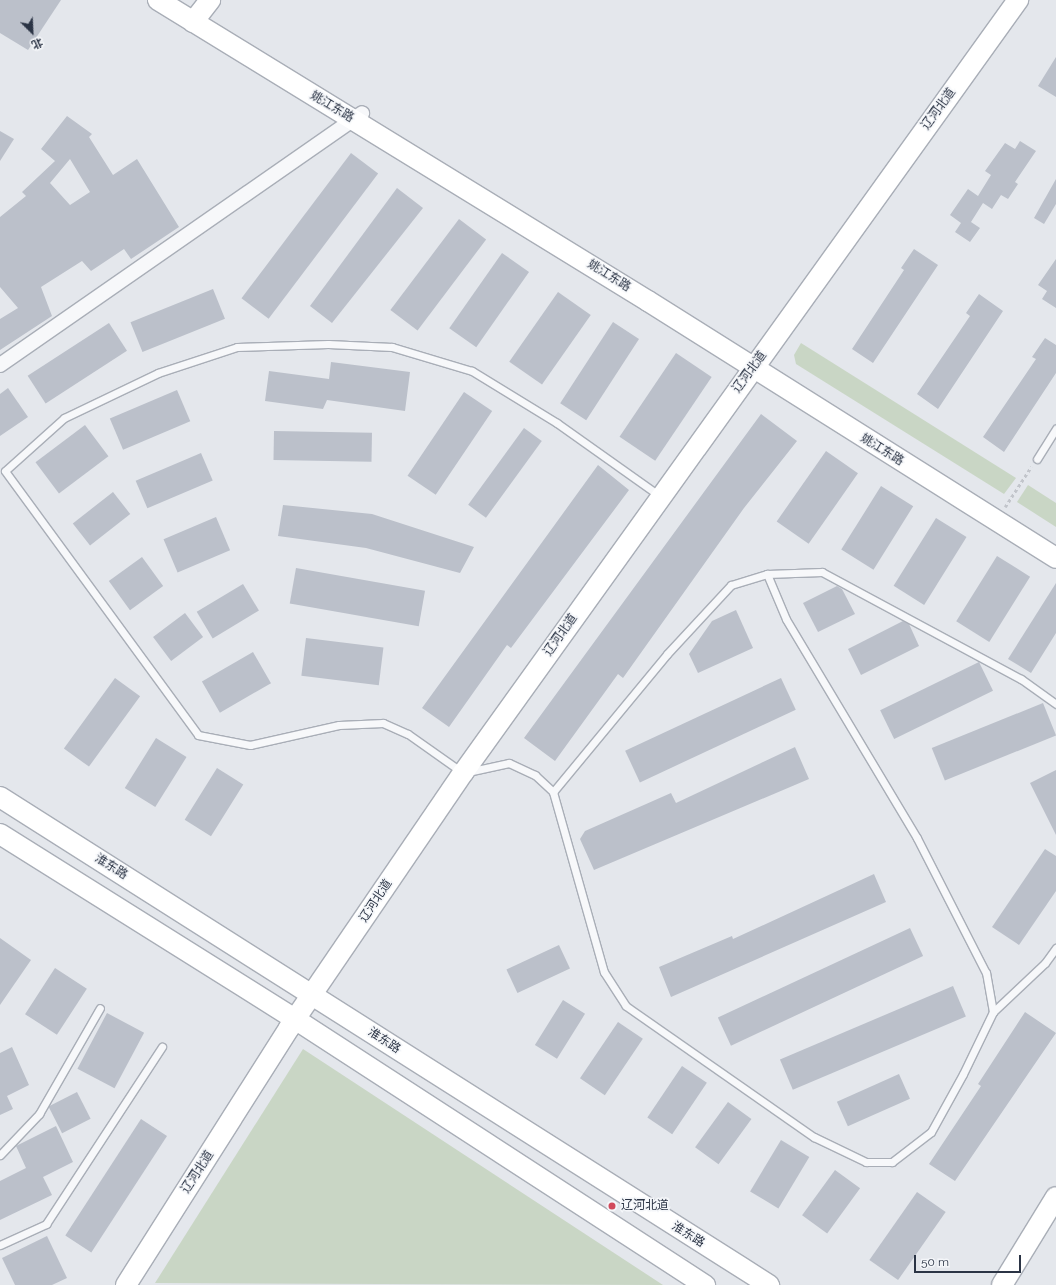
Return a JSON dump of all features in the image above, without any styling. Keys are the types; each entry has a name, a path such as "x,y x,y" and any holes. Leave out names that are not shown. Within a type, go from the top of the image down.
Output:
{"street":[{"name":"姚江东路","path":"158,0 201,11"},
{"name":"姚江东路","path":"182,0 201,11 358,116 755,364 1056,548"},
{"name":"辽河北道","path":"126,1285 295,1019 463,773 660,496 1018,0"},
{"path":"0,365 358,116"},
{"name":"姚江东路","path":"755,364 1056,558"},
{"name":"淮东路","path":"0,797 769,1285"},
{"path":"0,834 295,1019 705,1285"},
{"path":"995,1282 1025,1246 1056,1197"}],"lane":[{"path":"660,496 557,423 472,371 392,347 336,344 236,347 158,373 64,418 5,471 198,735 250,745 339,725 383,723 408,734 463,773 509,763 535,775 553,792 604,972 626,1006 814,1137 866,1162 892,1162 931,1132 993,1012 1045,963 1056,948"},
{"path":"1037,459 1056,429"},
{"path":"553,792 667,654 731,585 767,574 822,572 1021,679 1056,704"},
{"path":"767,574 786,619 920,845 986,973 993,1012"},
{"path":"0,1155 38,1114 100,1008"},
{"path":"0,1245 46,1224 162,1047"}],"path":[{"path":"1001,514 1037,459"}],"green space":[{"path":"801,343 1016,478 1004,494 796,364 794,355"},
{"path":"1028,485 1056,503 1056,527 1017,502"},
{"path":"303,1049 663,1285 155,1283"}],"building":[{"path":"0,0 61,0 28,50 0,33"},
{"path":"1056,57 1056,97 1038,86"},
{"path":"67,116 92,134 89,137 113,175 137,159 179,227 131,259 124,249 91,271 82,261 41,287 52,316 0,350 0,319 18,308 0,287 0,217 26,196 22,192 55,161 41,149","holes":["70,159 90,192 70,205 50,183"]},
{"path":"0,131 14,139 0,161"},
{"path":"1020,141 1036,151 1015,182 1018,184 1008,199 1001,195 992,209 983,203 971,222 980,228 970,242 955,232 961,223 950,215 968,189 978,196 991,175 985,171 1005,143 1015,149"},
{"path":"351,153 378,173 269,319 241,298"},
{"path":"1056,179 1056,204 1044,224 1034,218"},
{"path":"397,188 423,208 332,323 310,306"},
{"path":"459,219 486,239 418,331 390,310"},
{"path":"914,249 938,265 873,363 852,349 904,270 901,268"},
{"path":"502,253 529,272 476,347 449,328"},
{"path":"1056,259 1056,308 1042,299 1047,291 1038,285"},
{"path":"213,289 225,319 142,352 130,322"},
{"path":"558,292 591,315 542,385 509,362"},
{"path":"979,294 1003,311 938,409 917,394 970,316 966,313"},
{"path":"613,322 639,339 586,420 560,403"},
{"path":"109,323 127,351 46,404 28,376"},
{"path":"1045,338 1056,345 1056,373 1004,452 983,437 1036,359 1032,357"},
{"path":"676,353 712,377 655,461 620,437"},
{"path":"331,362 410,372 405,411 327,400 323,409 265,401 269,371 329,379"},
{"path":"8,388 28,417 0,436 0,394"},
{"path":"177,390 190,421 123,450 110,419"},
{"path":"464,392 492,411 436,495 408,476"},
{"path":"761,414 797,441 744,508 623,678 618,674 555,761 524,738"},
{"path":"85,425 108,456 59,493 35,462"},
{"path":"524,428 542,441 486,518 468,505"},
{"path":"274,431 372,433 371,462 273,460"},
{"path":"826,451 858,473 809,544 777,521"},
{"path":"201,453 213,481 147,508 136,481"},
{"path":"598,465 629,490 511,648 507,645 449,727 422,708"},
{"path":"881,486 913,506 873,570 841,550"},
{"path":"113,492 130,514 90,545 73,523"},
{"path":"283,505 372,514 474,547 460,573 366,548 278,536"},
{"path":"216,517 230,550 178,572 164,539"},
{"path":"936,518 967,537 924,605 894,586"},
{"path":"997,556 1030,577 989,642 956,621"},
{"path":"142,557 163,586 130,610 109,581"},
{"path":"296,568 425,591 419,626 290,603"},
{"path":"1056,583 1056,633 1031,673 1008,659"},
{"path":"243,584 259,611 213,638 197,612"},
{"path":"837,586 842,589 855,614 818,632 803,603"},
{"path":"736,610 753,648 698,673 689,654 712,621"},
{"path":"185,613 203,637 171,661 153,637"},
{"path":"903,621 909,624 919,646 861,675 848,649"},
{"path":"306,638 383,648 379,685 301,676"},
{"path":"253,652 271,683 220,713 202,682"},
{"path":"979,662 993,691 894,739 880,710"},
{"path":"115,678 140,696 89,767 64,748"},
{"path":"781,678 796,710 640,782 625,751"},
{"path":"1043,703 1056,735 945,780 932,748"},
{"path":"156,738 187,757 155,807 125,788"},
{"path":"795,747 809,779 594,870 580,839 585,831 671,793 676,803"},
{"path":"217,768 243,784 211,836 185,820"},
{"path":"1056,770 1056,835 1030,783"},
{"path":"1045,849 1056,856 1056,891 1019,945 992,927"},
{"path":"874,874 886,902 671,997 659,967 732,936 733,939"},
{"path":"910,928 923,956 731,1046 718,1018"},
{"path":"0,938 31,960 0,1005"},
{"path":"559,945 570,969 517,993 506,970"},
{"path":"55,968 87,989 57,1035 25,1014"},
{"path":"953,986 966,1016 793,1090 780,1059"},
{"path":"563,1000 585,1014 557,1059 535,1045"},
{"path":"1025,1012 1056,1033 955,1181 929,1164 981,1086 978,1084"},
{"path":"107,1013 144,1033 115,1088 77,1069"},
{"path":"618,1022 643,1039 605,1095 580,1078"},
{"path":"12,1047 29,1085 7,1096 13,1109 0,1115 0,1053"},
{"path":"682,1066 707,1083 672,1134 647,1117"},
{"path":"899,1074 910,1099 848,1126 837,1102"},
{"path":"77,1092 91,1119 62,1133 48,1107"},
{"path":"728,1102 751,1119 719,1164 695,1147"},
{"path":"141,1119 167,1136 91,1252 65,1236"},
{"path":"56,1126 73,1162 43,1177 52,1195 0,1220 0,1181 26,1168 16,1146"},
{"path":"781,1140 809,1157 778,1208 750,1191"},
{"path":"835,1170 860,1188 827,1234 802,1215"},
{"path":"917,1192 946,1212 898,1280 869,1260"},
{"path":"47,1236 67,1278 52,1285 15,1285 2,1258"}],"place":[{"name":"辽河北道","path":"612,1206"}]}
